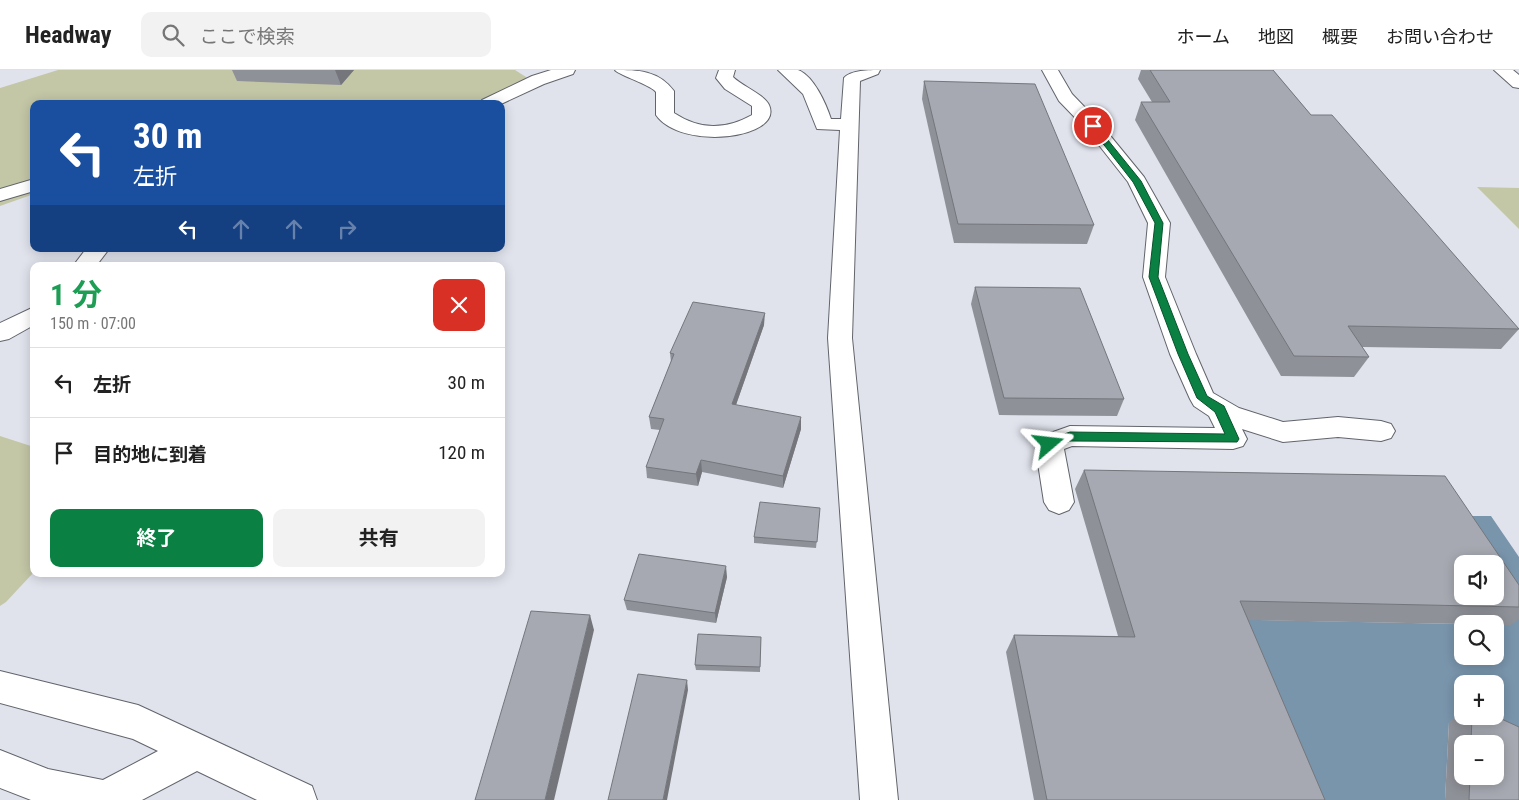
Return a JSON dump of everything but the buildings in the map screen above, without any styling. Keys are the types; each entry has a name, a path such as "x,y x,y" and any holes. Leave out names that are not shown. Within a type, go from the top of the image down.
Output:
{"street":[{"path":"496,100 538,80 567,70"},
{"path":"623,70 658,83 665,91 665,116 683,128 707,132 736,130 760,118 762,111 760,104 731,85 724,78 727,70"},
{"path":"786,70 797,77 811,91 819,107 824,125 850,124"},
{"path":"872,70 852,78 840,338 879,800"},
{"path":"1050,70 1065,97 1093,126 1137,181 1159,223 1154,277 1183,354 1203,398 1229,415 1283,432 1338,427 1381,431"},
{"path":"1502,70 1519,83"},
{"path":"0,195 30,186"},
{"path":"87,262 96,252"},
{"path":"0,333 30,317"},
{"path":"1059,502 1053,478 1049,444 1070,436 1233,439 1220,409"},
{"path":"0,687 138,723 298,800"},
{"path":"0,769 48,788 105,799 197,751"}],"green space":[{"path":"58,70 515,70 534,82 496,100 30,100 30,195 0,206 0,88"},
{"path":"1477,187 1519,188 1519,229"},
{"path":"0,436 30,446 30,576 0,606"}],"water":[{"path":"1441,516 1491,516 1519,557 1519,754 1504,747 1504,735 1477,735 1456,725 1504,725 1504,675 1454,675 1454,724 1449,722 1445,800 1299,800 1158,618 1454,624 1454,665 1504,665 1504,624 1510,624 1500,605 1504,605 1504,555 1485,555"}],"route":[{"path":"1049,444 1070,436 1233,439 1220,409 1203,398 1183,354 1154,277 1159,223 1137,181 1093,126"}]}
